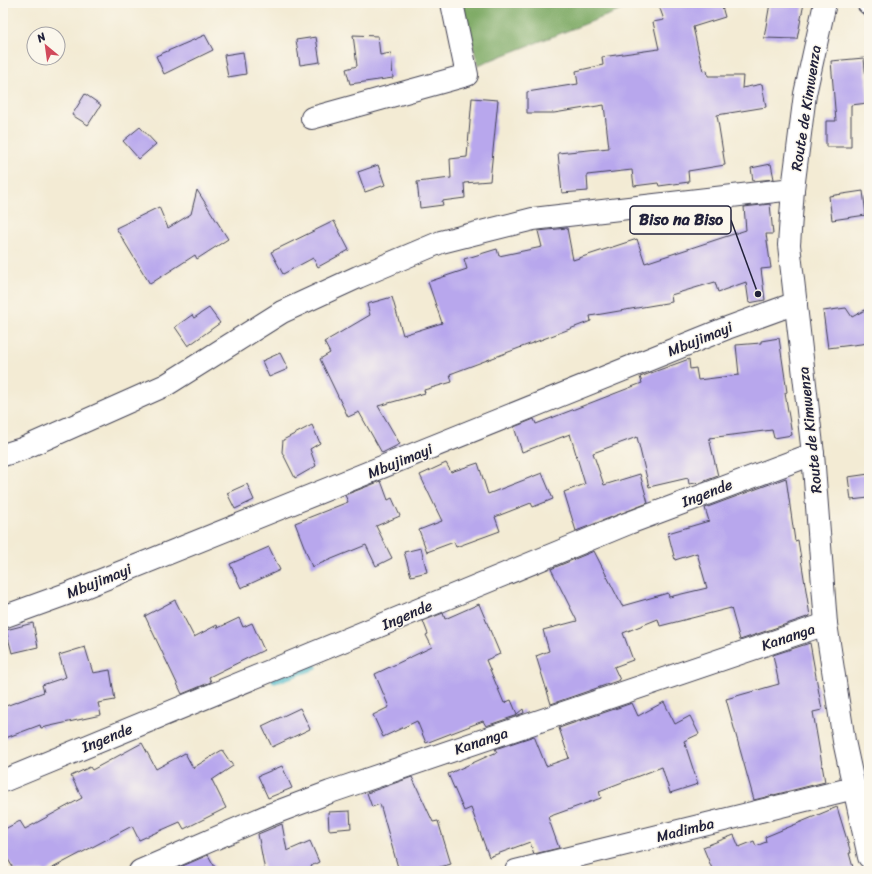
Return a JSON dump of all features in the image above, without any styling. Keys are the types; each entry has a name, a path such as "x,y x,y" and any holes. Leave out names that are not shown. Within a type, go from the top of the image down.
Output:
{"street":[{"path":"312,118 467,75 452,3"},
{"name":"Route de Kimwenza","path":"825,3 805,94 793,189 789,245 813,454 826,624 844,741 869,857"},
{"path":"3,455 22,449 166,385 282,312 358,276 441,242 533,219 793,189"},
{"name":"Mbujimayi","path":"3,617 79,589 727,328 796,303"},
{"name":"Ingende","path":"3,781 629,523 813,454"},
{"name":"Kananga","path":"140,871 269,815 330,792 826,624"},
{"name":"Madimba","path":"516,871 854,788"}],"green space":[{"path":"462,3 640,3 478,65"}],"building":[{"path":"658,3 721,3 725,17 693,27 703,71 707,70 708,76 743,76 742,88 762,84 766,107 717,115 725,165 688,171 689,182 659,186 658,183 634,186 632,170 587,175 588,191 562,193 558,153 609,148 604,105 554,113 527,113 527,92 578,84 576,71 603,65 602,57 659,49 653,22 664,20"},
{"path":"770,3 804,3 797,39 764,38"},
{"path":"205,35 213,50 164,74 156,56"},
{"path":"353,35 378,36 380,55 391,53 393,78 350,84 346,69 357,66"},
{"path":"316,37 320,62 300,65 296,40"},
{"path":"243,52 246,74 228,77 224,55"},
{"path":"864,58 868,103 851,105 851,147 826,147 826,121 836,121 831,61"},
{"path":"85,94 101,105 88,125 72,115"},
{"path":"472,98 498,100 490,181 464,183 465,198 442,201 443,205 420,208 417,182 451,178 450,159 467,157"},
{"path":"140,127 156,144 139,159 123,141"},
{"path":"771,164 774,179 753,181 751,168"},
{"path":"378,165 385,185 365,192 358,172"},
{"path":"197,190 228,239 197,259 195,255 150,284 116,228 159,207 168,228 191,214"},
{"path":"863,191 866,215 832,220 829,196"},
{"path":"770,204 773,234 766,234 771,268 761,269 765,300 749,303 746,282 718,292 715,282 671,295 672,302 590,316 591,321 450,374 452,382 424,390 425,393 378,406 400,444 382,453 359,412 348,417 320,359 330,353 324,342 370,315 367,304 392,297 403,335 442,323 428,282 467,269 464,259 497,249 499,256 542,247 538,231 567,228 573,260 637,239 645,263 746,230 744,207"},
{"path":"334,221 349,250 318,267 313,258 283,274 271,252"},
{"path":"209,308 220,323 188,346 175,327 192,315 194,318"},
{"path":"846,308 852,317 865,310 869,343 828,348 823,311"},
{"path":"779,338 787,392 785,393 792,435 774,438 772,430 709,438 718,476 697,484 689,484 688,478 649,487 637,437 593,453 604,485 640,474 648,503 576,531 564,492 585,484 570,434 522,452 514,427 534,419 536,424 642,383 640,377 689,359 690,369 696,368 698,380 739,375 736,345 761,343 761,341"},
{"path":"280,353 288,369 269,377 262,361"},
{"path":"312,425 320,443 310,449 316,466 295,478 282,452 283,440"},
{"path":"446,463 451,472 478,463 488,494 542,473 553,499 533,507 531,503 495,517 500,531 456,547 454,542 427,552 419,530 442,521 420,475"},
{"path":"869,474 869,498 851,500 848,477"},
{"path":"786,478 795,541 798,540 810,616 740,640 731,608 660,626 658,619 623,633 633,660 614,667 620,680 551,704 536,656 549,651 543,630 577,621 551,569 594,551 622,606 668,593 669,597 707,588 697,553 675,560 668,533 709,521 705,508"},
{"path":"381,481 388,500 392,498 400,516 376,526 392,558 376,566 366,545 312,567 295,523 348,502 345,495"},
{"path":"247,484 254,500 235,509 227,493"},
{"path":"269,547 280,570 241,588 230,564"},
{"path":"421,548 427,572 411,576 404,552"},
{"path":"175,600 194,637 217,625 218,628 239,618 243,627 252,623 264,650 209,677 211,682 182,694 145,616"},
{"path":"479,604 500,654 486,660 504,703 511,700 517,714 523,709 524,713 486,726 483,721 426,743 417,721 383,737 373,715 389,707 375,674 432,647 426,635 428,634 423,621 443,613 445,619"},
{"path":"33,623 38,647 12,653 6,630"},
{"path":"810,643 822,710 813,712 825,782 754,800 726,699 779,684 773,655"},
{"path":"85,647 93,673 110,670 115,700 98,703 101,715 41,728 40,725 3,739 3,707 44,692 42,685 66,677 59,655"},
{"path":"664,702 675,724 690,716 699,734 684,741 698,784 670,793 662,767 599,791 601,798 548,817 559,848 534,854 530,842 489,857 471,808 464,811 448,774 497,752 495,749 534,736 546,766 569,758 559,728 632,703 638,716"},
{"path":"300,708 310,729 272,747 262,726"},
{"path":"142,743 156,769 185,753 193,768 222,750 233,766 212,780 226,808 184,829 180,822 139,840 132,826 47,871 15,871 3,851 3,830 20,821 25,829 82,798 71,776 90,767 92,770"},
{"path":"282,766 292,788 268,798 258,776"},
{"path":"412,777 433,822 438,821 451,864 426,871 399,871 380,804 372,807 367,793"},
{"path":"837,807 851,853 849,853 854,871 713,871 703,847 734,835 739,847 754,841 756,846 766,842 765,837"},
{"path":"350,811 351,828 329,830 328,812"},
{"path":"282,824 287,851 310,841 319,862 311,866 313,871 265,871 258,834"},
{"path":"208,855 217,871 171,871"}],"waterway":[{"path":"275,680 314,667"}],"place":[{"name":"Biso na Biso","path":"758,294"}]}
